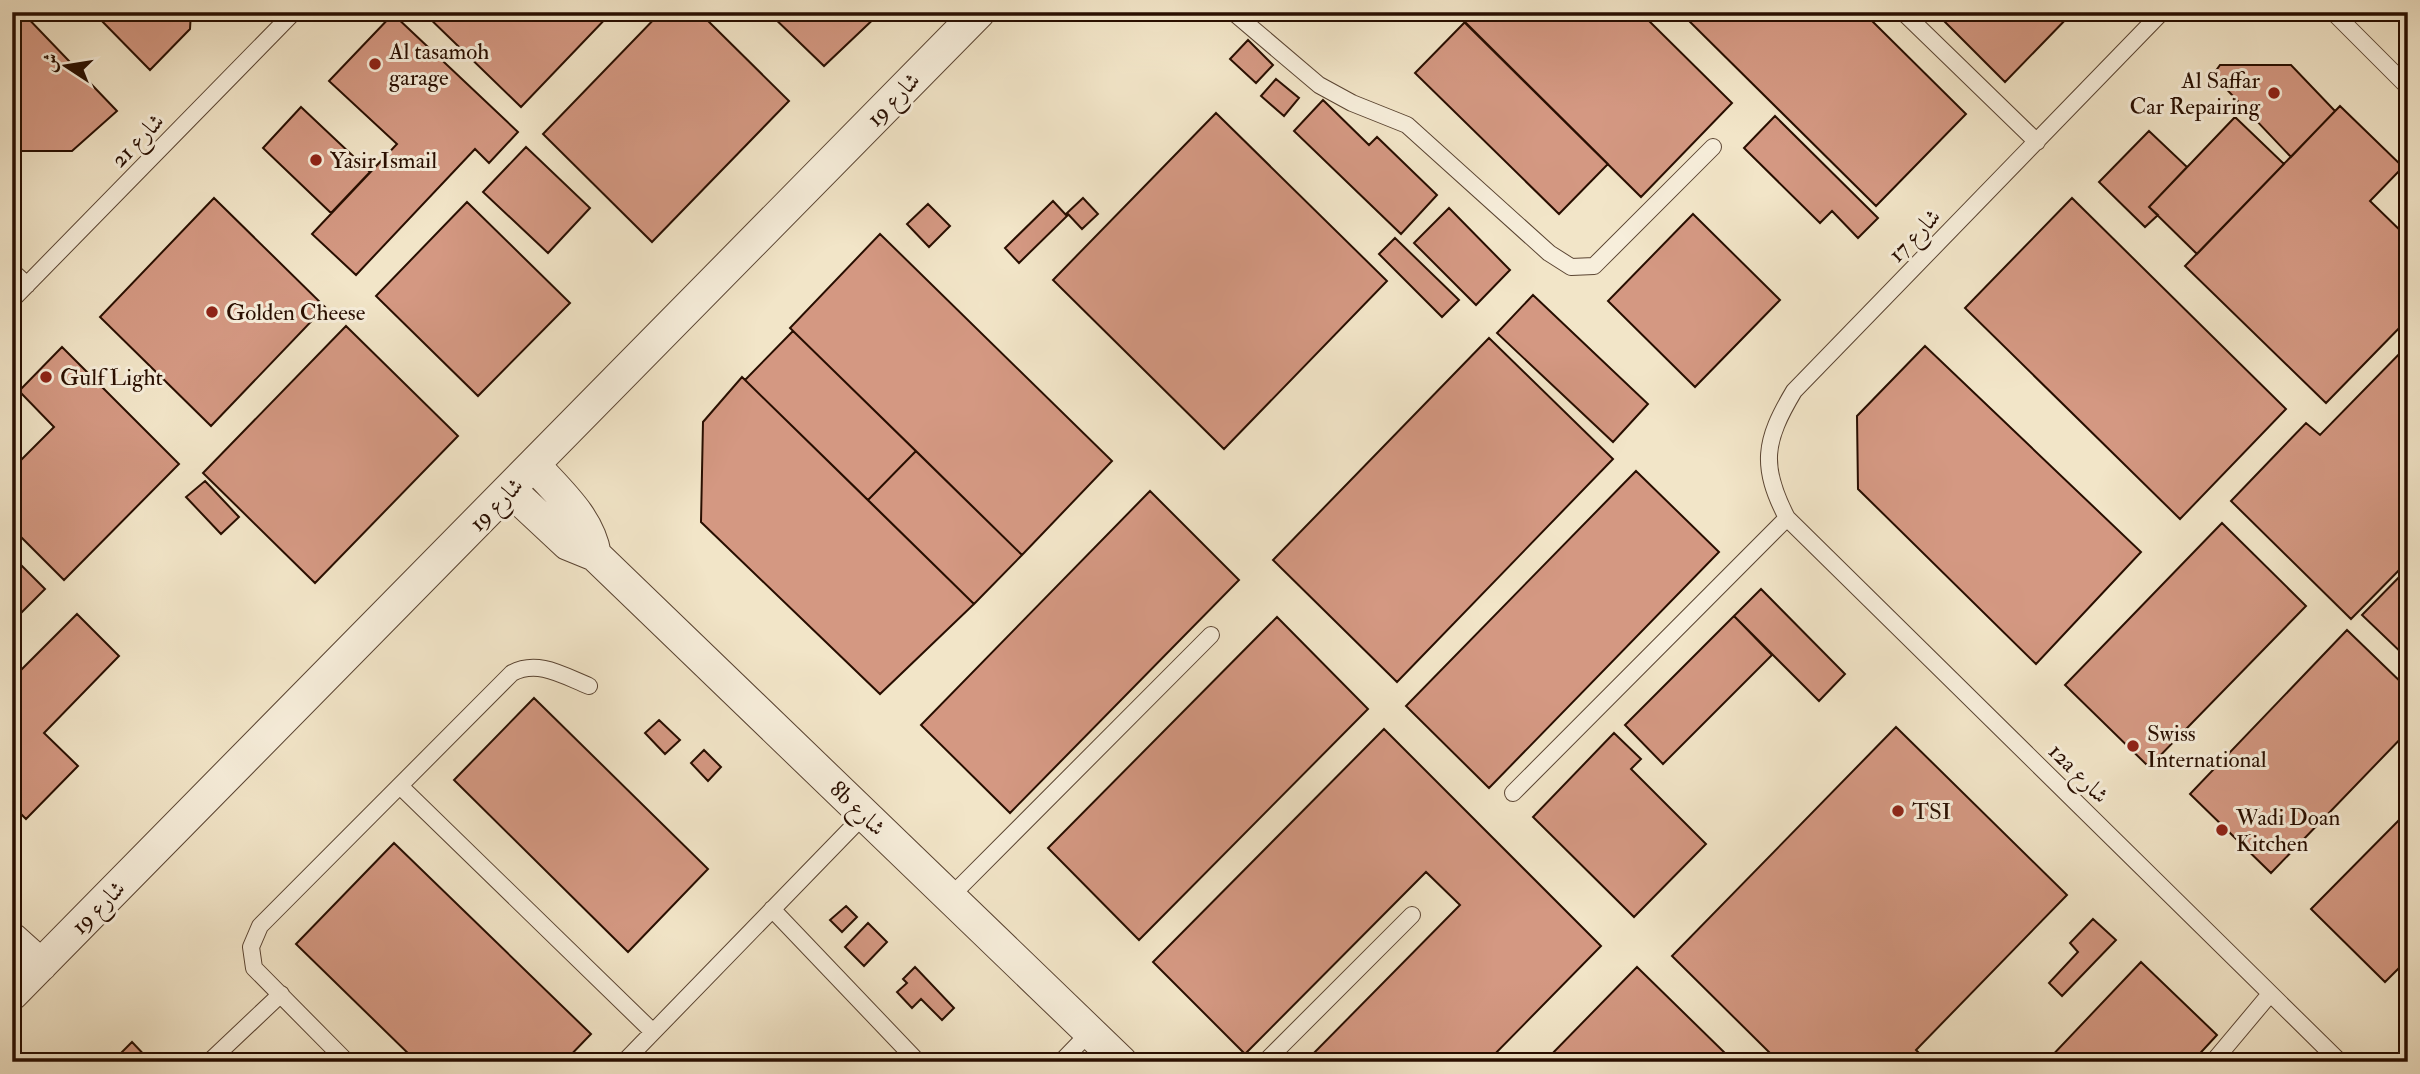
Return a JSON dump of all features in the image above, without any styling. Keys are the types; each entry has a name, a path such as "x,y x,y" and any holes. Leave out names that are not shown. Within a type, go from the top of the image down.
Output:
{"street":[{"name":"شارع 19","path":"22,979 510,490 979,12"},
{"name":"8b شارع","path":"534,465 580,517 595,555 1121,1062"},
{"name":"8b شارع","path":"510,490 561,538 575,548 595,555"},
{"path":"12,939 22,979"}],"lane":[{"path":"1233,12 1319,85 1352,103 1407,125 1549,253 1571,267 1594,266 1713,147"},
{"path":"1903,12 2037,142"},
{"name":"شارع 17","path":"1787,518 1770,485 1768,452 1776,420 1794,391 2162,12"},
{"path":"2333,12 2408,87"},
{"name":"شارع 21","path":"12,300 292,13"},
{"path":"12,271 27,285"},
{"path":"1513,793 1787,518"},
{"name":"12a شارع","path":"1787,518 2340,1062"},
{"path":"950,897 1211,635"},
{"path":"347,1062 254,968 251,947 254,936 512,673 520,668 540,667 589,686"},
{"path":"400,786 653,1031"},
{"path":"624,1062 864,815"},
{"path":"772,909 918,1062"},
{"path":"1265,1062 1412,915"},
{"path":"2213,1062 2270,993"},
{"path":"209,1062 281,994"},
{"path":"1061,1062 1090,1032"}],"building":[{"path":"12,12 22,12 117,111 72,151 12,151"},
{"path":"93,12 191,12 190,29 150,70"},
{"path":"423,12 612,12 521,107"},
{"path":"661,12 699,12 789,101 652,242 543,134"},
{"path":"768,12 881,12 824,66"},
{"path":"1454,12 1640,12 1732,103 1641,197"},
{"path":"1680,12 1863,12 1966,114 1876,206"},
{"path":"1935,12 2073,12 2005,82"},
{"path":"393,14 518,132 489,163 475,149 356,275 312,234 397,144 329,81"},
{"path":"1465,22 1608,164 1559,214 1415,73"},
{"path":"1248,40 1273,65 1256,83 1230,59"},
{"name":"Al Saffar Car Repairing","path":"2220,65 2291,65 2335,111 2291,157 2213,75"},
{"path":"1276,79 1299,98 1284,116 1261,96"},
{"path":"1323,100 1369,145 1377,137 1437,195 1401,234 1294,131"},
{"path":"2340,106 2403,167 2370,201 2408,238 2408,319 2326,403 2185,266"},
{"name":"Yasir Ismail","path":"301,107 370,172 331,213 263,148"},
{"path":"1216,113 1387,281 1224,449 1053,280"},
{"path":"1775,116 1878,218 1858,238 1832,211 1820,223 1744,148"},
{"path":"2235,117 2284,164 2197,254 2149,207"},
{"path":"2149,131 2187,167 2149,207 2158,215 2145,227 2099,182"},
{"path":"526,147 590,208 548,253 483,192"},
{"name":"Golden Cheese","path":"214,198 325,307 211,426 100,317"},
{"path":"1083,198 1098,214 1082,229 1067,213"},
{"path":"2072,198 2286,409 2180,519 1965,308"},
{"path":"1053,201 1067,216 1019,263 1005,248"},
{"path":"467,202 570,303 478,396 376,296"},
{"path":"928,204 950,226 929,247 907,224"},
{"path":"1449,208 1510,270 1476,305 1414,243"},
{"path":"1693,214 1780,300 1695,387 1608,301"},
{"path":"880,234 1112,461 1022,555 790,328"},
{"path":"1395,238 1459,300 1442,317 1379,254"},
{"path":"1533,295 1648,404 1613,442 1497,333"},
{"path":"346,326 458,436 315,583 203,473"},
{"path":"793,331 916,451 868,500 745,380"},
{"path":"1489,338 1613,459 1397,682 1273,560"},
{"path":"2408,345 2408,518 2403,523 2408,528 2408,561 2351,619 2231,501 2306,423 2320,435"},
{"path":"1925,346 2141,552 2036,664 1858,489 1857,416"},
{"path":"62,347 179,464 64,580 12,528 12,450 21,460 54,427 19,391"},
{"path":"742,377 974,604 880,694 701,522 703,422"},
{"path":"916,451 1022,555 974,604 868,500"},
{"path":"1636,471 1719,552 1489,788 1406,706"},
{"path":"205,481 239,517 221,534 186,497"},
{"path":"1150,491 1239,580 1010,813 921,725"},
{"path":"2222,523 2306,606 2149,767 2065,685"},
{"path":"12,556 45,589 12,622"},
{"path":"2408,568 2408,659 2362,615"},
{"path":"1761,589 1845,674 1819,701 1734,616"},
{"path":"77,614 119,656 44,733 78,766 26,819 12,805 12,679"},
{"path":"1734,616 1772,655 1663,764 1625,725"},
{"path":"1277,617 1368,709 1139,940 1048,848"},
{"path":"2347,630 2408,689 2408,731 2271,873 2190,794"},
{"path":"534,698 708,869 628,952 454,780"},
{"path":"659,720 680,740 665,754 645,733"},
{"name":"TSI","path":"1896,727 2067,895 1916,1050 1928,1062 1779,1062 1672,956"},
{"path":"1384,729 1601,946 1487,1062 1305,1062 1460,905 1426,872 1245,1054 1153,962"},
{"path":"1614,733 1641,759 1631,769 1706,844 1634,917 1533,817"},
{"path":"704,750 721,767 708,781 691,763"},
{"path":"2408,811 2408,959 2385,982 2311,909"},
{"path":"394,843 591,1034 564,1062 417,1062 296,944"},
{"path":"846,906 857,917 842,932 830,920"},
{"path":"2093,919 2116,940 2062,996 2049,983 2078,952 2070,943"},
{"path":"868,923 887,942 864,966 845,947"},
{"path":"2141,962 2217,1035 2192,1062 2046,1062"},
{"path":"915,967 954,1008 942,1020 921,999 912,1008 897,992 907,983 903,979"},
{"path":"1637,967 1728,1056 1722,1062 1544,1062"},
{"path":"132,1042 151,1062 112,1062"}],"place":[{"name":"Al tasamoh garage","path":"375,64"},
{"name":"Al Saffar Car Repairing","path":"2274,93"},
{"name":"Yasir Ismail","path":"316,160"},
{"name":"Golden Cheese","path":"212,312"},
{"name":"Gulf Light","path":"46,377"},
{"name":"Swiss International","path":"2133,746"},
{"name":"TSI","path":"1898,811"},
{"name":"Wadi Doan Kitchen","path":"2222,830"}]}
